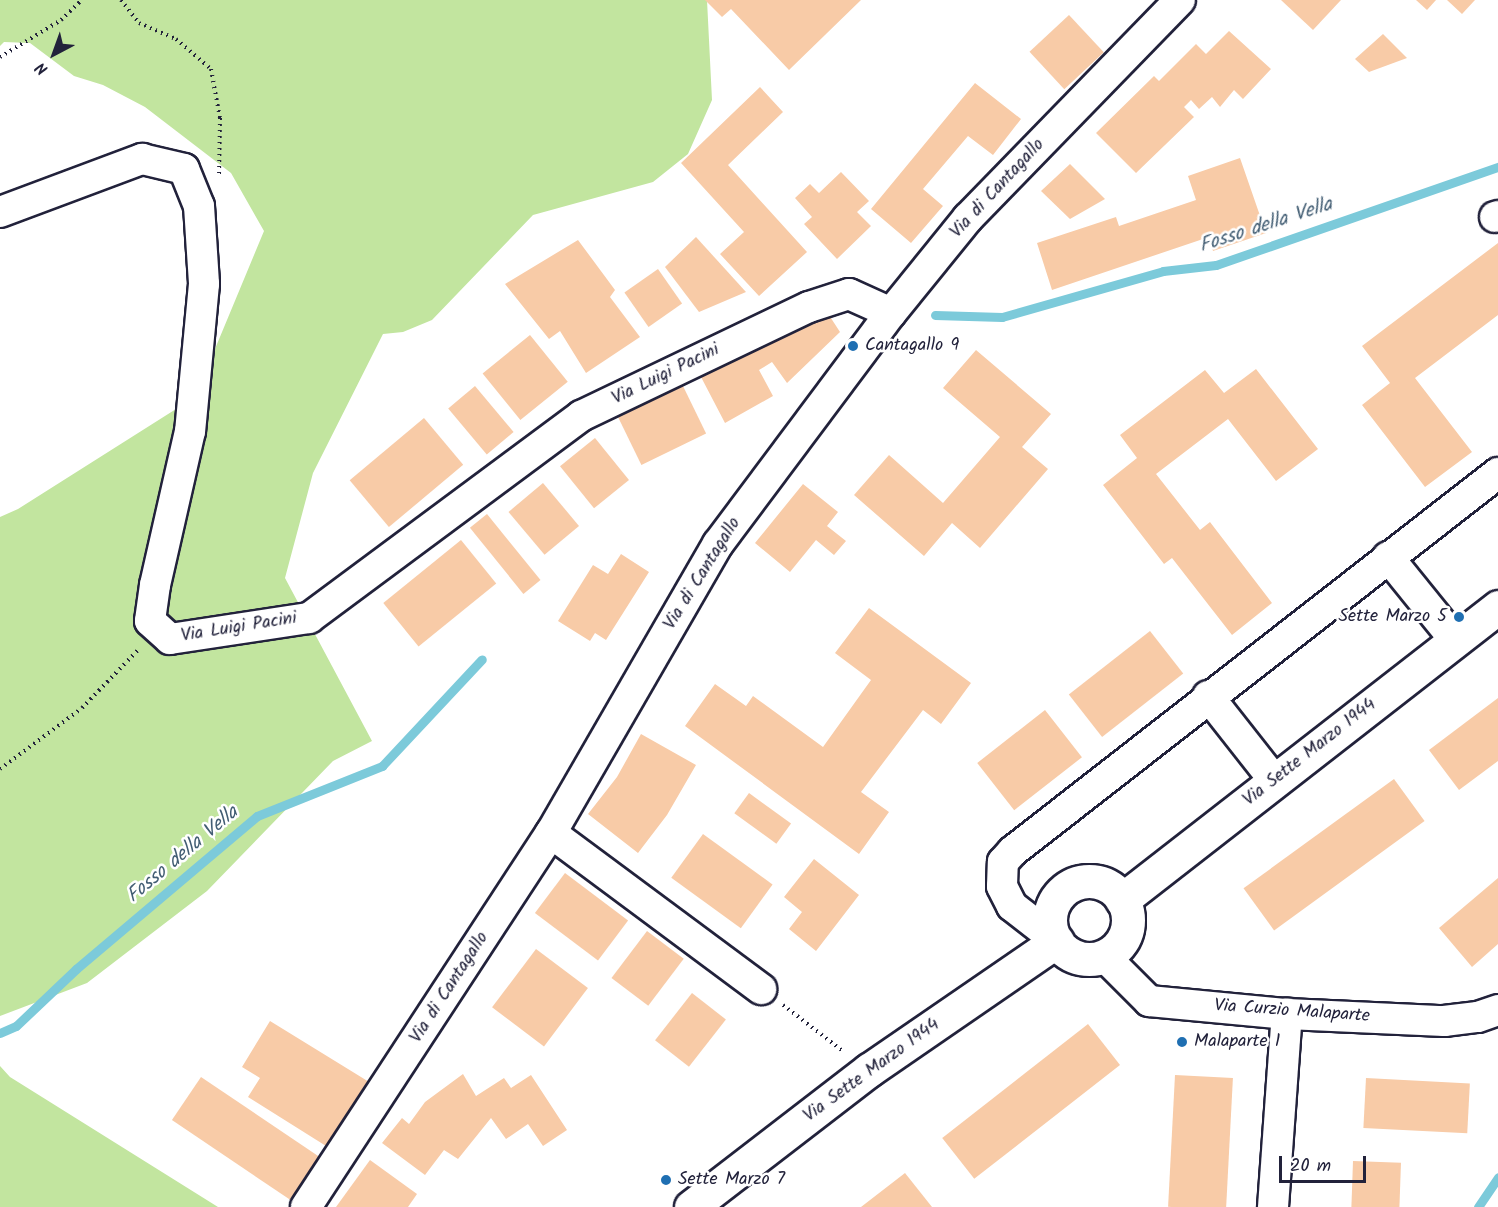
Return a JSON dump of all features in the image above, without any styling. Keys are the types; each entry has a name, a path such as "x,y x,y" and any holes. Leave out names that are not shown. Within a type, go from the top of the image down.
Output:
{"street":[{"name":"Via di Cantagallo","path":"306,1207 551,833 718,544 891,313 968,218 1180,0"},
{"path":"0,212 142,159 184,170 199,206 204,284 190,430 155,585 150,621"},
{"name":"Via Luigi Pacini","path":"150,621 170,639 309,618 581,416 809,307 849,294 891,313"},
{"path":"1057,941 1051,915 1056,899 1066,889 1093,881 1114,890 1122,900 1128,927 1119,945 1104,956 1088,959 1074,956 1012,906 1002,886 1003,862 1208,696 1498,473"},
{"path":"1388,556 1455,640"},
{"name":"Via Sette Marzo 1944","path":"1122,900 1498,607"},
{"path":"1208,696 1275,781"},
{"path":"551,833 761,989"},
{"name":"Via Sette Marzo 1944","path":"691,1207 869,1070 1057,941"},
{"name":"Via Curzio Malaparte","path":"1104,956 1149,1001 1287,1014 1444,1021 1478,1017 1498,1010"},
{"path":"1273,1207 1287,1014"}],"path":[{"path":"0,57 61,20 82,0"},
{"path":"121,0 139,23 176,39 211,69 220,118 219,181 199,206"},
{"path":"0,769 82,708 141,647 150,621"},
{"path":"761,989 869,1070"}],"green space":[{"path":"0,0 707,0 712,100 688,154 653,182 533,215 432,320 403,332 383,334 313,473 285,578 372,741 333,761 207,891 87,983 0,1016 0,517 18,509 195,397 264,231 231,173 145,107 103,85 74,76 30,43 4,42 0,46"},
{"path":"0,1066 10,1077 218,1207 0,1207"}],"building":[{"path":"705,0 861,0 789,70 731,9 722,17"},
{"path":"1281,0 1341,0 1313,30"},
{"path":"1416,0 1436,0 1427,10"},
{"path":"1447,0 1475,0 1462,14"},
{"path":"1069,15 1104,52 1064,89 1030,52"},
{"path":"1229,31 1271,69 1243,99 1234,90 1220,107 1212,97 1199,109 1191,100 1184,107 1194,117 1136,173 1096,133 1154,76 1159,81 1196,44 1206,54"},
{"path":"1383,34 1407,58 1369,72 1355,59"},
{"path":"975,83 1021,119 993,155 968,136 923,189 943,206 911,243 871,209"},
{"path":"760,87 783,112 728,165 807,252 759,296 720,254 744,232 681,163"},
{"path":"1240,158 1266,233 1213,251 1209,237 1052,290 1037,243 1116,217 1119,226 1196,200 1188,176"},
{"path":"1070,164 1105,199 1070,219 1041,191"},
{"path":"841,172 869,201 857,212 871,226 837,259 804,224 812,217 795,198 810,184 819,193"},
{"path":"696,237 746,292 699,312 665,267"},
{"path":"578,240 615,290 610,297 640,337 586,373 560,331 549,339 505,284"},
{"path":"1498,243 1498,315 1415,378 1472,452 1425,487 1362,405 1390,383 1362,346"},
{"path":"658,269 682,303 649,327 624,293"},
{"path":"827,312 840,332 787,383 772,362 759,370 773,396 725,423 701,377"},
{"path":"530,335 568,382 520,420 483,373"},
{"path":"976,350 1051,414 1022,447 1048,469 980,548 952,523 924,556 854,495 889,455 943,503 1000,437 943,388"},
{"path":"1256,369 1318,449 1276,481 1228,419 1156,474 1200,530 1210,522 1272,603 1232,635 1172,558 1164,564 1103,485 1137,458 1120,435 1205,370 1224,393"},
{"path":"682,384 706,433 641,465 617,416"},
{"path":"475,386 514,432 487,454 448,408"},
{"path":"424,418 463,465 389,527 350,480"},
{"path":"595,438 629,480 594,508 560,466"},
{"path":"543,483 579,526 545,555 509,512"},
{"path":"803,484 838,512 827,526 846,541 834,555 816,540 790,572 755,543"},
{"path":"487,514 540,580 523,594 470,528"},
{"path":"461,540 496,584 419,646 383,603"},
{"path":"621,554 649,572 606,640 595,633 590,641 558,621 593,565 608,574"},
{"path":"869,608 971,683 941,724 923,710 861,792 889,812 859,854 685,726 715,684 746,706 753,696 823,747 871,680 835,653"},
{"path":"1150,631 1183,674 1102,737 1069,694"},
{"path":"1498,698 1498,761 1459,790 1429,750"},
{"path":"1045,710 1082,757 1014,810 977,763"},
{"path":"641,734 696,765 667,815 638,853 588,814 617,777"},
{"path":"1394,779 1425,821 1274,930 1244,888"},
{"path":"749,793 791,824 776,844 734,813"},
{"path":"703,834 773,885 741,928 671,878"},
{"path":"814,859 859,895 816,951 789,929 802,912 784,897"},
{"path":"565,873 628,921 598,960 535,913"},
{"path":"1498,878 1498,944 1472,967 1439,928"},
{"path":"647,931 684,959 648,1006 611,978"},
{"path":"536,949 588,988 544,1046 492,1007"},
{"path":"692,993 726,1019 689,1067 655,1040"},
{"path":"270,1021 374,1085 334,1151 248,1097 260,1078 242,1067"},
{"path":"1088,1024 1120,1065 974,1179 942,1138"},
{"path":"463,1074 476,1096 504,1078 511,1088 531,1075 567,1130 543,1146 528,1124 506,1139 491,1118 458,1159 444,1150 425,1175 382,1143 402,1118 409,1124 425,1102"},
{"path":"1175,1075 1233,1078 1226,1207 1168,1207"},
{"path":"201,1077 324,1160 295,1203 172,1120"},
{"path":"1366,1078 1470,1083 1467,1133 1363,1128"},
{"path":"370,1160 417,1194 408,1207 336,1207"},
{"path":"1353,1161 1401,1163 1399,1207 1351,1207"},
{"path":"905,1173 932,1207 861,1207"}],"waterway":[{"name":"Fosso della Vella","path":"935,315 1002,317 1163,271 1216,265 1498,167"},
{"name":"Fosso della Vella","path":"0,1033 16,1026 76,969 257,816 382,766 482,659"},
{"path":"1478,1207 1498,1177"}],"place":[{"name":"Cantagallo 9","path":"853,346"},
{"name":"Sette Marzo 5","path":"1459,617"},
{"name":"Malaparte 1","path":"1182,1042"},
{"name":"Sette Marzo 7","path":"666,1180"}]}
